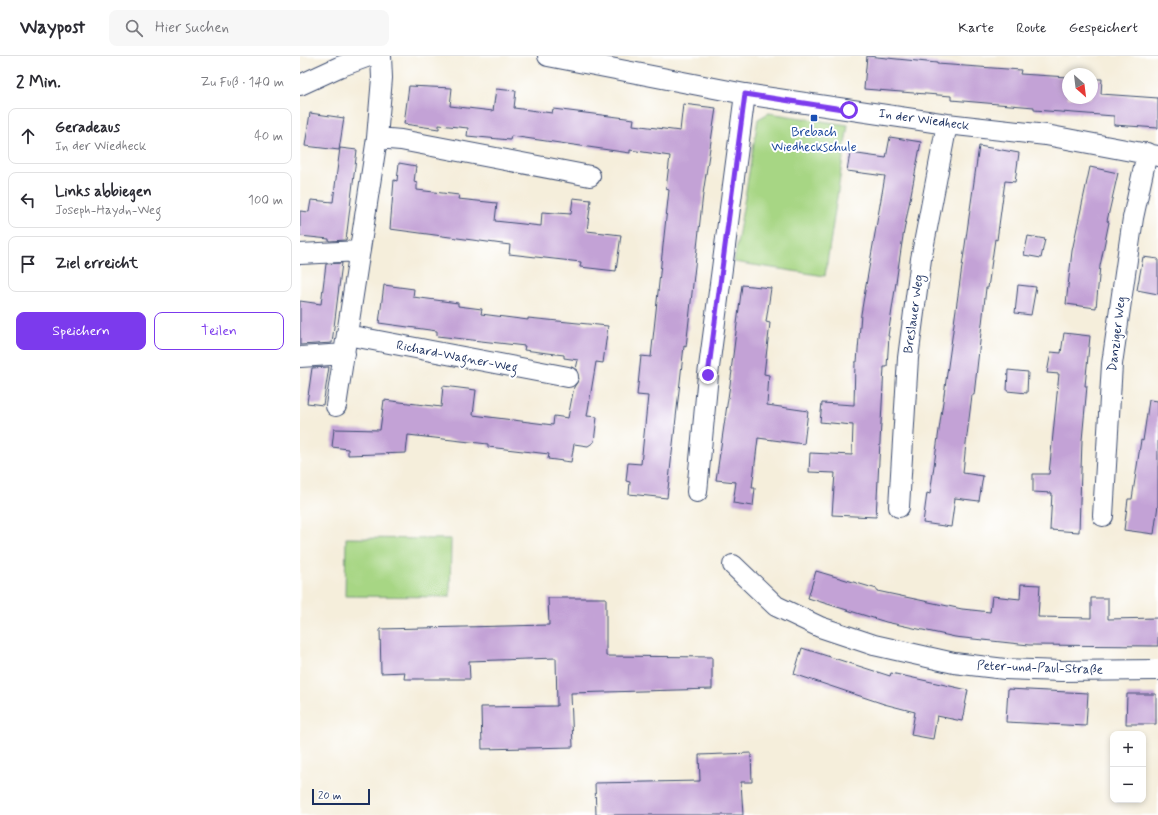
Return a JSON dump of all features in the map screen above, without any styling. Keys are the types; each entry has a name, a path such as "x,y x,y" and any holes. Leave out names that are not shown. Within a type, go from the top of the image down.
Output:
{"street":[{"path":"300,86 338,66 369,56"},
{"path":"336,406 377,138 382,78 381,56"},
{"name":"In der Wiedheck","path":"548,56 745,94 947,124 1046,135 1152,154"},
{"path":"697,492 708,375 745,94"},
{"name":"Breslauer Weg","path":"899,507 905,387 913,315 921,259 947,124"},
{"path":"377,138 401,140 590,176"},
{"name":"Danziger Weg","path":"1103,516 1112,364 1133,218 1152,154"},
{"path":"300,254 360,251"},
{"name":"Richard-Wagner-Weg","path":"300,357 346,345 568,377"},
{"name":"Peter-und-Paul-Straße","path":"733,565 776,606 820,627 874,646 954,663 1005,669 1061,671 1158,670"}],"green space":[{"path":"769,113 848,125 825,276 734,262 758,119"},
{"path":"346,538 451,539 450,597 345,596"}],"building":[{"path":"867,56 937,64 1021,70 1020,74 1062,77 1062,104 1098,104 1098,79 1102,79 1101,94 1158,98 1158,128 1114,125 1114,116 1034,110 1034,107 951,100 951,96 864,89"},
{"path":"409,86 452,88 450,106 493,111 496,89 516,91 514,108 552,113 553,109 634,119 633,125 680,131 683,104 716,108 703,194 667,498 629,494 630,482 626,481 628,463 641,464 648,396 637,395 641,356 651,357 669,190 666,189 670,156 630,150 630,153 511,136 510,140 467,136 468,128 439,125 439,129 404,124"},
{"path":"310,113 344,118 339,150 305,146"},
{"path":"890,137 921,142 903,236 888,336 887,367 884,367 876,517 832,515 835,473 809,472 810,453 852,455 853,425 820,422 822,403 854,405 855,362 857,362 861,314 885,176 847,171 850,153 886,158"},
{"path":"979,146 1019,153 1015,182 1005,181 997,240 995,239 988,288 986,288 974,395 972,395 966,443 963,473 983,476 979,501 955,498 951,527 923,523 927,493 930,494"},
{"path":"340,148 357,150 346,240 329,241 329,239 300,236 300,211 309,212 311,200 333,202"},
{"path":"399,163 416,166 414,182 417,183 417,190 459,195 458,199 497,203 495,221 541,226 542,212 571,214 573,198 591,200 587,231 621,235 616,271 580,267 581,262 509,254 510,245 390,229 394,180 397,181"},
{"path":"1090,167 1118,173 1107,221 1109,222 1100,266 1096,308 1066,304 1072,251"},
{"path":"1028,236 1045,239 1041,258 1024,255"},
{"path":"1143,257 1158,259 1158,294 1137,290"},
{"path":"342,263 332,343 300,345 300,301 321,304 326,264"},
{"path":"384,285 414,289 413,297 458,303 458,306 482,309 481,314 528,320 528,318 608,326 603,363 596,362 587,416 597,417 594,442 588,446 574,444 571,462 548,459 549,454 488,447 488,444 408,435 406,453 348,455 348,449 332,447 334,429 380,430 384,400 441,407 443,386 476,390 473,415 553,425 554,416 568,418 574,387 579,379 576,369 578,360 564,358 564,355 524,350 525,346 437,336 437,331 379,323"},
{"path":"742,285 771,288 766,322 770,323 764,374 769,375 767,405 808,411 804,444 758,438 752,488 755,488 753,506 733,503 736,482 716,480 732,371"},
{"path":"1018,285 1036,287 1031,315 1015,313"},
{"path":"1064,333 1090,336 1085,386 1087,386 1082,440 1079,532 1050,530 1052,493 1033,492 1033,474 1049,474 1059,374 1047,373 1051,352 1061,353"},
{"path":"329,367 323,405 307,403 312,368"},
{"path":"1008,370 1028,372 1027,393 1007,391"},
{"path":"1149,400 1158,401 1158,505 1154,534 1124,530 1128,499 1132,499"},
{"path":"816,571 877,589 877,591 962,609 990,612 992,596 1020,599 1021,584 1040,585 1038,617 1091,618 1091,598 1108,598 1108,619 1158,618 1158,646 1029,645 955,637 886,622 808,598"},
{"path":"548,598 606,598 606,656 712,657 712,689 571,693 573,747 482,749 481,707 557,706 556,658 469,661 470,679 404,679 405,672 381,673 380,629 549,625"},
{"path":"802,648 890,676 891,673 968,690 962,721 937,716 933,739 911,735 915,712 884,704 794,674"},
{"path":"1008,689 1088,693 1086,726 1006,722"},
{"path":"1127,694 1156,694 1156,724 1126,724"},
{"path":"751,753 752,782 741,782 743,815 596,815 595,783 700,781 699,755"}],"place":[{"name":"Brebach Wiedheckschule","path":"814,118"}],"route":[{"path":"708,375 745,94 849,110"}]}
